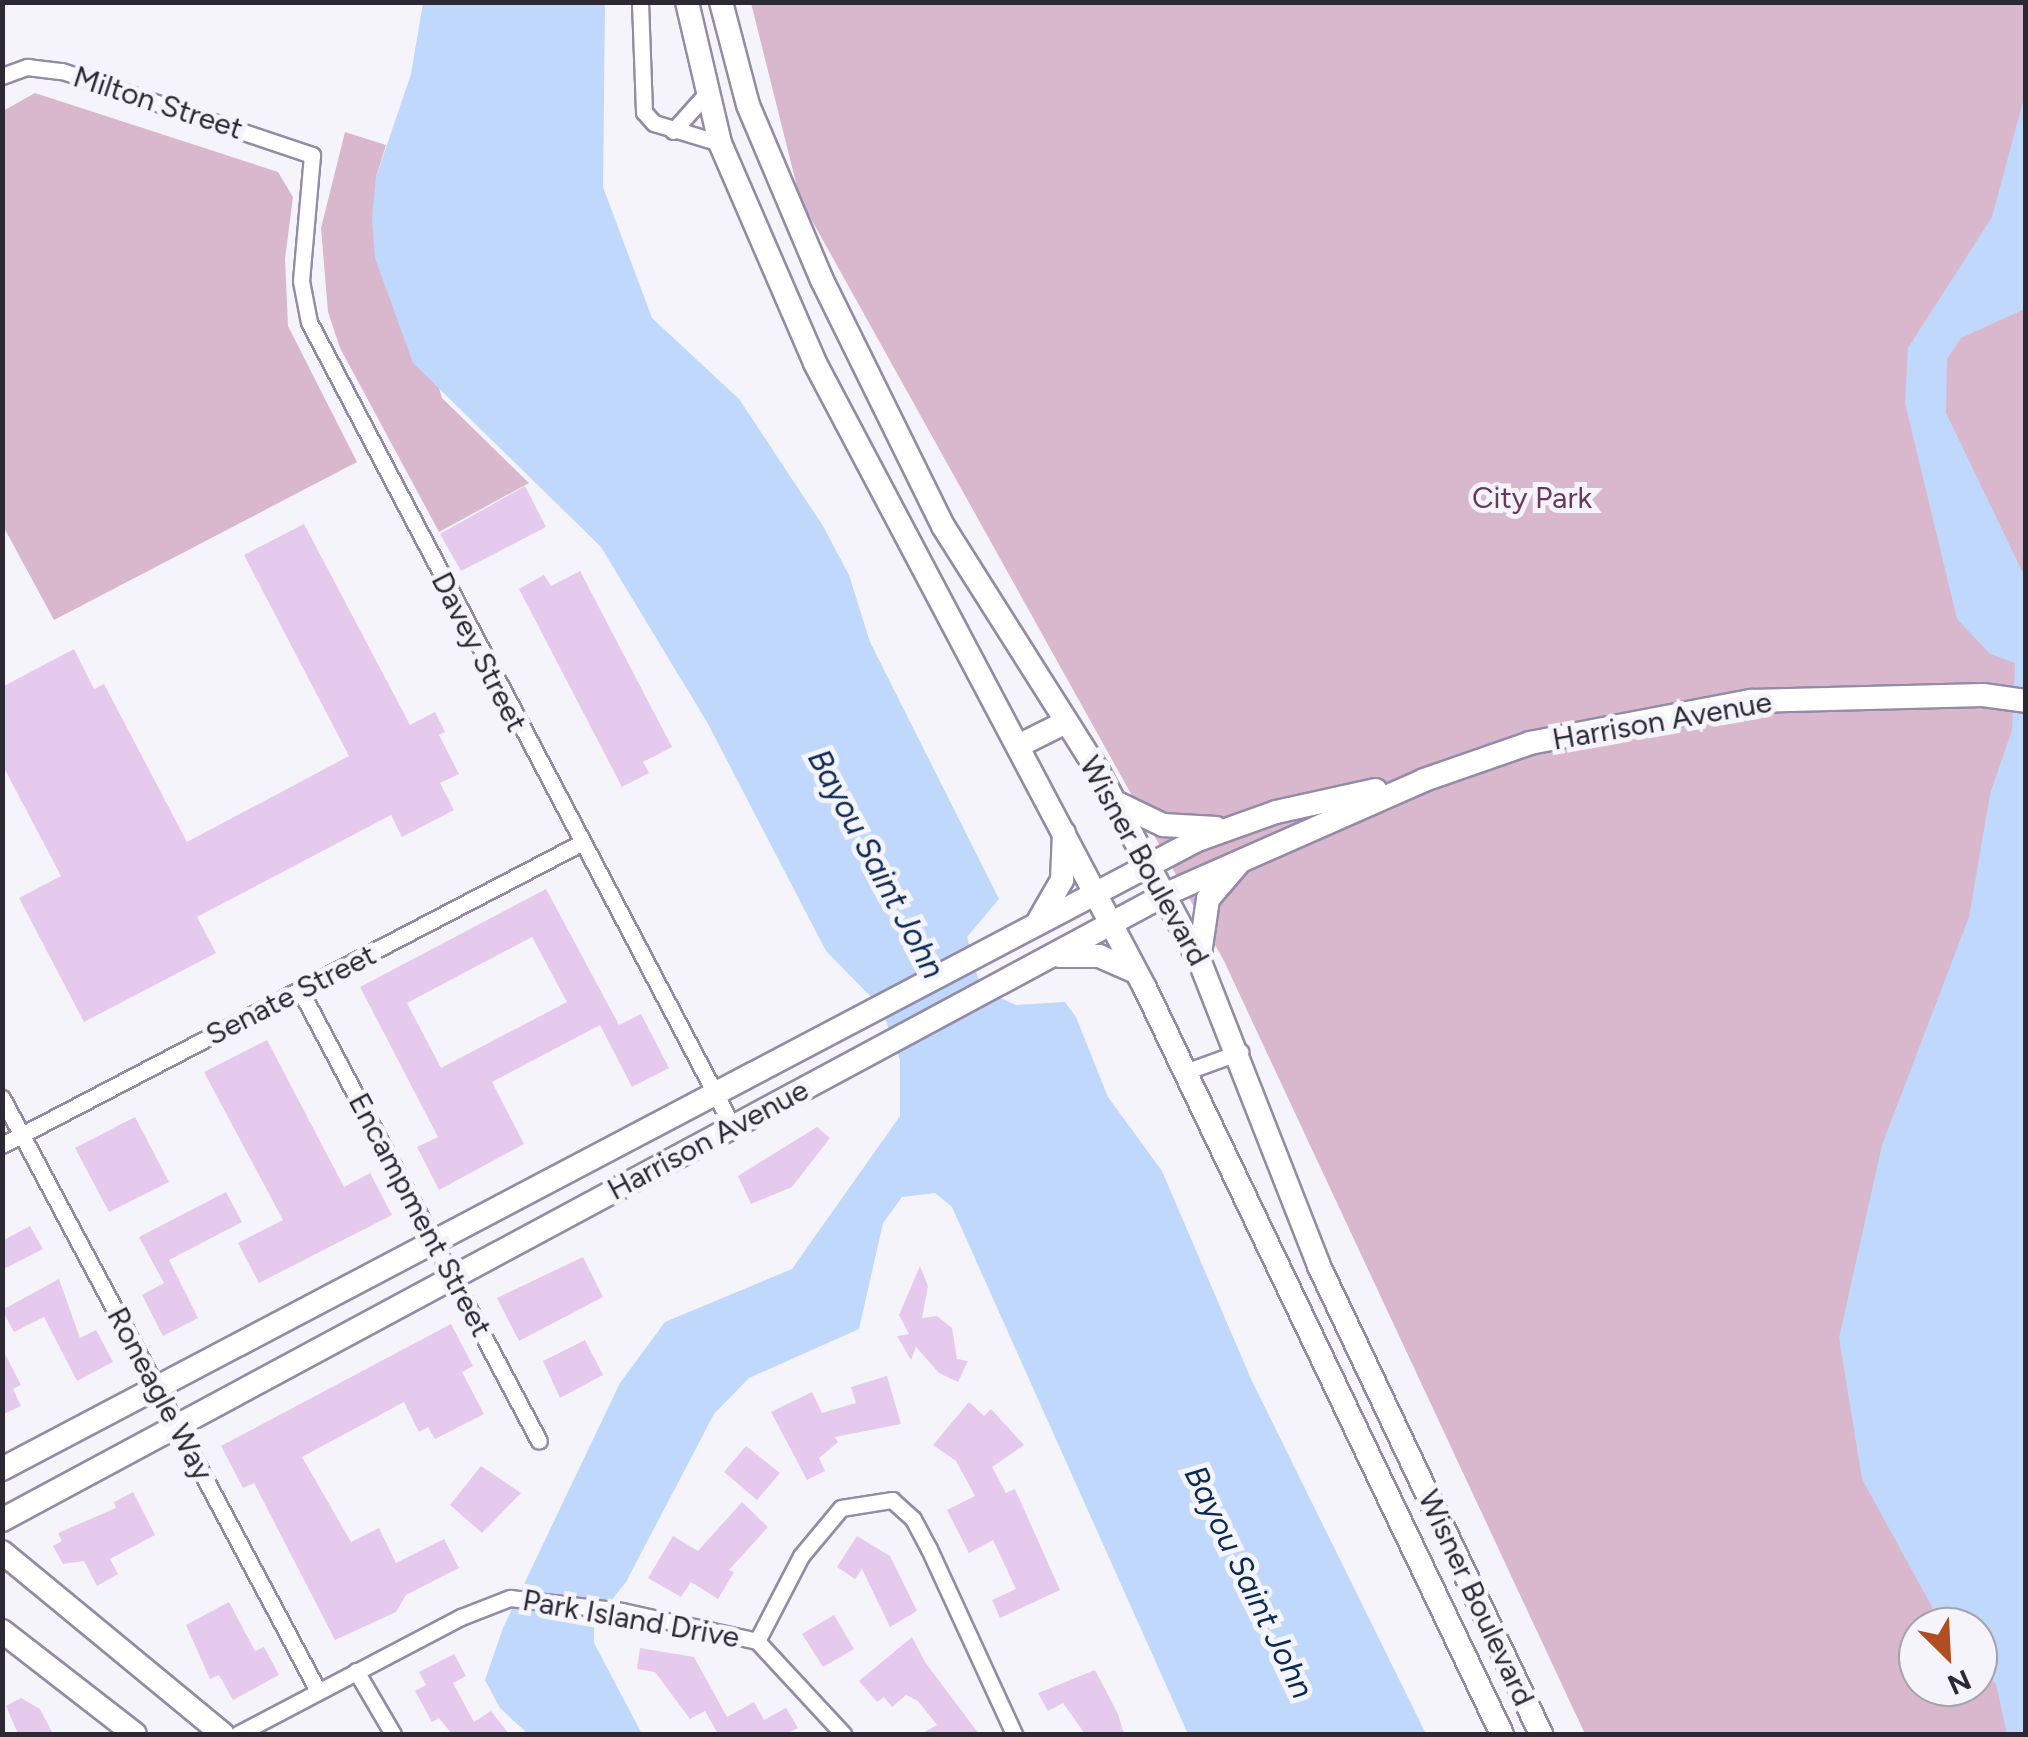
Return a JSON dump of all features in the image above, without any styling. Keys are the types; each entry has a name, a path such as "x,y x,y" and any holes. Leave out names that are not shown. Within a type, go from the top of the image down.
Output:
{"street":[{"path":"640,2 641,103 654,123 720,142"},
{"name":"Wisner Boulevard","path":"687,2 720,142 786,296 904,536 1064,830 1136,972 1499,1728"},
{"name":"Wisner Boulevard","path":"721,2 748,104 822,280 942,526 1115,801 1200,962 1240,1052 1319,1266 1541,1734"},
{"name":"Milton Street","path":"2,76 27,68 62,71 312,154"},
{"path":"673,130 706,94"},
{"name":"Davey Street","path":"312,154 301,281 308,322 579,844 734,1129"},
{"path":"786,296 822,280"},
{"name":"Harrison Avenue","path":"2,1520 453,1274 734,1129 880,1046 1166,894 1247,854 1424,780 1530,743 1752,701 1983,695 2026,701"},
{"path":"1018,746 1066,722"},
{"name":"Harrison Avenue","path":"2,1469 984,954 1149,863 1224,828 1424,780"},
{"path":"1115,801 1144,820 1169,827 1224,828"},
{"path":"1036,924 1062,880 1064,830"},
{"name":"Senate Street","path":"2,1145 579,844"},
{"path":"1200,962 1208,899 1247,854"},
{"path":"1052,956 1099,956 1136,972"},
{"name":"Encampment Street","path":"300,990 539,1441"},
{"path":"1185,1072 1240,1052"},
{"name":"Roneagle Way","path":"2,1098 317,1689"},
{"name":"Park Island Drive","path":"757,1641 801,1556 841,1508 892,1500 913,1518 1014,1734"},
{"path":"2,1552 222,1734"},
{"name":"Park Island Drive","path":"238,1734 317,1689 510,1598 622,1611 757,1641 843,1734"},
{"path":"2,1631 135,1734"},
{"path":"356,1671 393,1734"},
{"path":"1499,1728 1528,1708"}],"green space":[{"name":"City Park","path":"751,3 2025,3 2025,1734 1585,1734 1224,961 800,199"},
{"path":"35,93 278,172 293,197 285,259 288,326 357,462 54,620 2,524 3,111"},
{"path":"345,132 386,145 376,177 442,398 529,483 439,532 340,348 328,312 321,228"}],"water":[{"name":"Bayou Saint John","path":"423,3 605,3 603,187 652,318 739,399 823,526 849,575 870,642 999,899 967,937 981,989 1016,1005 1065,1002 1076,1017 1108,1097 1162,1171 1251,1379 1426,1734 1188,1734 952,1207 935,1193 902,1197 883,1223 859,1329 749,1378 714,1414 626,1582 594,1622 594,1643 642,1734 528,1734 500,1708 485,1680 503,1628 620,1383 665,1322 792,1269 900,1116 900,1060 881,1007 826,951 707,722 601,547 413,363 375,258 372,218 376,177 411,74"},
{"path":"2025,94 2025,309 1961,338 1947,359 1946,413 2025,577 2025,1734 2007,1734 1998,1693 1998,1607 1932,1607 1862,1479 1839,1338 1882,1145 1969,917 1990,794 2012,730 2015,663 1990,654 1957,619 1905,403 1908,348 1992,217"}],"building":[{"path":"525,486 546,527 461,571 440,534"},
{"path":"304,524 410,725 435,712 445,732 439,735 459,774 440,783 454,810 402,837 391,815 197,917 216,953 84,1022 19,898 61,876 2,764 2,687 74,649 94,689 104,684 187,842 349,756 244,555"},
{"path":"580,571 672,747 643,762 649,773 622,787 519,589 544,575 551,586"},
{"path":"546,889 619,1025 641,1014 669,1068 632,1087 600,1025 492,1082 524,1144 439,1190 417,1147 438,1137 360,987","holes":["532,937 567,1002 441,1068 407,1003"]},
{"path":"267,1040 344,1187 370,1173 392,1215 259,1283 238,1243 283,1220 204,1072"},
{"path":"135,1117 169,1182 109,1212 75,1148"},
{"path":"817,1127 830,1138 792,1187 751,1204 738,1176"},
{"path":"226,1192 242,1222 169,1260 198,1318 163,1336 142,1295 164,1283 139,1237"},
{"path":"30,1226 43,1249 2,1270 2,1241"},
{"path":"583,1257 603,1297 519,1341 497,1298"},
{"path":"920,1266 928,1286 922,1318 937,1316 952,1328 957,1359 968,1361 958,1382 939,1373 916,1347 911,1360 897,1336 909,1334 899,1315"},
{"path":"59,1279 80,1338 96,1330 113,1362 77,1381 44,1317 14,1332 2,1310"},
{"path":"451,1324 473,1366 462,1372 484,1414 435,1439 428,1427 419,1432 404,1402 302,1457 351,1542 379,1528 396,1563 444,1539 459,1568 406,1595 396,1612 335,1640 254,1483 243,1488 221,1446"},
{"path":"585,1340 603,1375 560,1398 543,1361"},
{"path":"2,1348 21,1385 13,1389 21,1406 2,1415"},
{"path":"887,1376 901,1424 835,1437 838,1442 819,1458 825,1471 807,1480 771,1412 812,1392 822,1413 856,1403 851,1387"},
{"path":"969,1402 984,1416 991,1409 1024,1445 992,1467 1006,1493 1015,1489 1060,1590 1000,1618 992,1600 1016,1589 993,1540 969,1553 947,1510 975,1496 956,1461 933,1445"},
{"path":"746,1446 780,1473 757,1500 724,1472"},
{"path":"481,1466 521,1493 482,1533 450,1505"},
{"path":"133,1492 155,1535 110,1559 118,1574 97,1586 84,1561 63,1564 53,1546 62,1541 58,1533 116,1508 114,1502"},
{"path":"742,1502 768,1527 729,1570 734,1572 718,1599 691,1582 681,1597 648,1578 673,1536 698,1551"},
{"path":"857,1536 890,1556 917,1611 890,1627 862,1569 855,1579 837,1567"},
{"path":"229,1602 255,1651 264,1647 279,1675 233,1700 219,1675 210,1679 186,1625"},
{"path":"834,1615 854,1649 823,1667 802,1634"},
{"path":"912,1637 925,1662 979,1734 921,1734 937,1725 918,1701 906,1695 892,1707 884,1697 877,1702 859,1681"},
{"path":"640,1648 694,1657 727,1717 754,1702 764,1720 786,1708 798,1728 786,1734 718,1734 705,1711 690,1719 655,1672 637,1669"},
{"path":"454,1654 466,1676 453,1683 474,1722 491,1711 509,1734 452,1734 439,1718 432,1722 415,1691 426,1685 419,1672"},
{"path":"1095,1670 1124,1734 1085,1734 1063,1703 1048,1711 1038,1693"},
{"path":"21,1698 40,1709 53,1734 18,1734 6,1706"}]}
